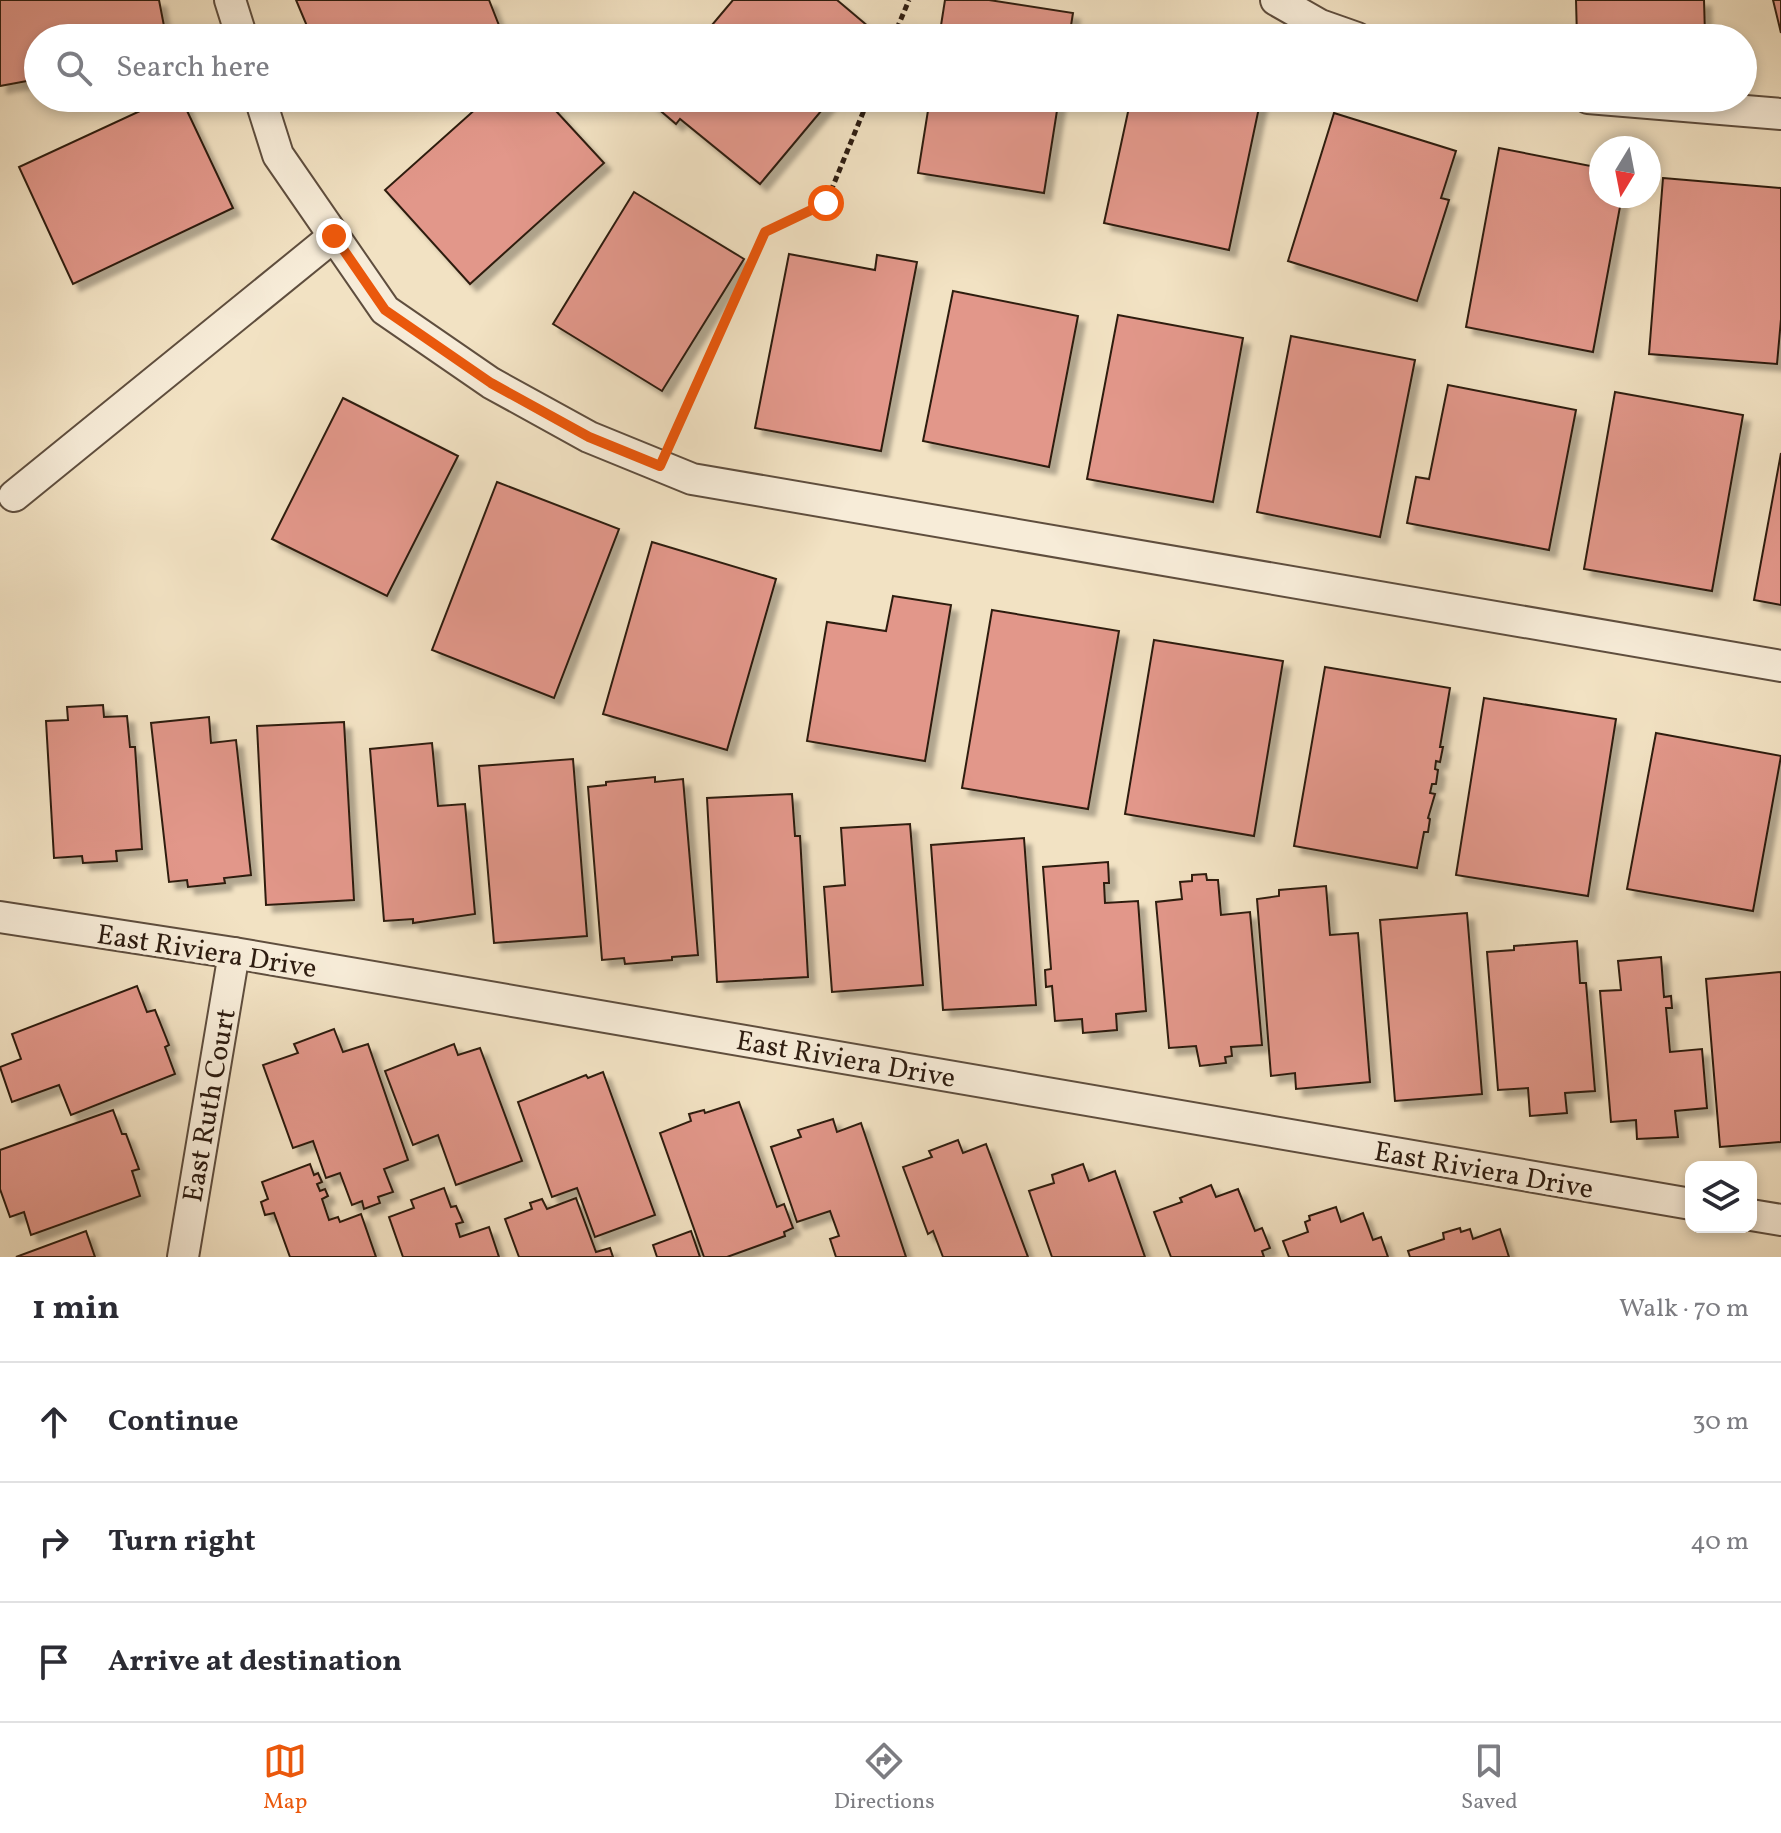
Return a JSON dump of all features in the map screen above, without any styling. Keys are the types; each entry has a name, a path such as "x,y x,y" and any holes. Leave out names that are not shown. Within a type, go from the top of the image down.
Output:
{"lane":[{"path":"230,0 238,24"},
{"path":"1276,0 1318,24"},
{"path":"264,112 278,155 385,310 491,383 589,437 692,479 1781,666"},
{"path":"1757,112 1781,114"},
{"path":"14,496 334,236"},
{"name":"East Riviera Drive","path":"0,917 234,953 1685,1203"},
{"name":"East Ruth Court","path":"183,1257 234,953"},
{"path":"1757,1216 1781,1220"}],"path":[{"path":"899,24 909,0"},
{"path":"660,466 765,232 826,203 863,112"}],"building":[{"path":"0,0 159,0 164,24 24,24 24,82 0,86"},
{"path":"296,0 489,0 498,24 306,24"},
{"path":"733,0 837,0 865,24 713,24"},
{"path":"945,0 989,0 1073,13 1071,24 941,24"},
{"path":"1576,0 1704,0 1705,24 1577,24"},
{"path":"1773,0 1781,0 1781,33"},
{"path":"138,112 188,112 233,208 73,284 19,167"},
{"path":"472,112 557,112 604,163 470,284 385,190"},
{"path":"662,112 820,112 760,184 680,119 676,124"},
{"path":"928,112 1057,112 1044,193 918,173"},
{"path":"1128,112 1258,112 1229,250 1104,223"},
{"path":"1334,113 1456,151 1441,198 1449,200 1417,301 1288,261"},
{"path":"1499,148 1589,166 1589,208 1620,208 1593,352 1466,327"},
{"path":"1663,178 1781,188 1781,319 1777,364 1649,354"},
{"path":"634,192 744,259 662,391 553,324"},
{"path":"789,254 875,270 877,255 917,262 881,451 755,428"},
{"path":"953,291 1078,316 1049,467 923,441"},
{"path":"1118,315 1243,338 1213,502 1087,479"},
{"path":"1291,336 1415,360 1380,537 1257,512"},
{"path":"1448,385 1576,410 1549,550 1407,523 1416,477 1429,479"},
{"path":"1615,392 1743,415 1712,591 1584,569"},
{"path":"343,398 458,456 387,596 272,539"},
{"path":"1781,453 1781,605 1754,600"},
{"path":"497,482 619,529 554,698 432,650"},
{"path":"652,542 776,579 727,750 603,714"},
{"path":"893,596 951,605 925,761 807,741 827,622 886,631"},
{"path":"992,610 1119,631 1088,809 962,788"},
{"path":"1154,640 1283,661 1254,836 1125,814"},
{"path":"1325,667 1450,688 1440,747 1443,747 1440,762 1436,761 1436,784 1432,784 1430,793 1435,794 1417,868 1294,846"},
{"path":"1484,698 1616,719 1588,896 1456,875"},
{"path":"103,705 104,717 127,716 130,747 135,747 142,849 116,851 117,861 83,863 82,856 54,858 46,721 68,720 67,707"},
{"path":"209,717 211,743 236,740 251,875 224,878 225,883 188,887 187,880 169,882 151,723"},
{"path":"344,722 354,900 266,905 257,726"},
{"path":"1656,733 1781,756 1753,911 1627,889"},
{"path":"432,743 438,806 465,804 475,914 413,923 413,919 384,921 370,749"},
{"path":"573,759 587,936 494,943 479,766"},
{"path":"655,777 655,782 683,779 698,955 625,964 624,958 602,960 588,787"},
{"path":"792,794 795,836 800,836 808,977 717,982 707,798"},
{"path":"910,824 923,985 832,992 824,887 845,885 841,828"},
{"path":"1024,838 1036,1005 943,1010 931,845"},
{"path":"1108,862 1109,883 1104,883 1105,903 1138,901 1146,1011 1116,1014 1117,1030 1083,1033 1082,1019 1055,1021 1052,986 1046,987 1045,970 1051,969 1043,867"},
{"path":"1206,874 1207,880 1218,880 1221,915 1250,912 1262,1045 1231,1047 1232,1056 1225,1057 1226,1063 1200,1066 1196,1046 1169,1048 1156,902 1182,899 1180,882 1192,881 1192,875"},
{"path":"1326,886 1330,935 1358,933 1370,1082 1296,1089 1295,1073 1271,1076 1257,899 1279,896 1279,890"},
{"path":"1467,913 1482,1094 1395,1101 1380,920"},
{"path":"1577,941 1580,983 1586,983 1595,1091 1565,1093 1567,1113 1530,1116 1528,1088 1498,1090 1487,952 1514,950 1514,946"},
{"path":"1661,957 1664,997 1671,996 1672,1008 1666,1008 1670,1052 1702,1049 1707,1108 1675,1111 1678,1137 1637,1139 1636,1120 1611,1122 1600,991 1621,990 1618,961"},
{"path":"1781,972 1781,1142 1720,1147 1706,979"},
{"path":"137,986 147,1012 155,1010 169,1045 165,1047 175,1074 71,1115 59,1085 12,1102 0,1067 21,1059 12,1034"},
{"path":"334,1029 343,1052 368,1044 408,1160 384,1169 393,1192 378,1197 380,1203 364,1209 362,1201 352,1205 340,1173 326,1178 313,1141 293,1148 263,1065 298,1053 294,1044"},
{"path":"454,1044 458,1055 480,1048 522,1161 456,1185 438,1135 413,1145 385,1071"},
{"path":"603,1072 655,1215 595,1237 577,1188 552,1197 518,1102 586,1075 588,1078"},
{"path":"739,1102 777,1207 784,1204 793,1228 784,1232 785,1236 727,1257 704,1257 660,1133 691,1121 689,1114 704,1110 705,1113"},
{"path":"113,1110 139,1169 132,1171 140,1196 31,1235 24,1212 10,1217 0,1189 0,1150"},
{"path":"833,1119 837,1132 861,1123 906,1257 836,1257 830,1239 839,1236 830,1211 797,1222 771,1147 801,1137 798,1130"},
{"path":"958,1140 963,1153 986,1144 1028,1257 943,1257 933,1231 928,1234 903,1167 932,1157 929,1151"},
{"path":"310,1164 314,1175 318,1173 322,1182 317,1184 320,1191 325,1189 328,1196 322,1199 329,1220 338,1217 340,1222 361,1214 376,1257 290,1257 274,1213 265,1215 261,1202 268,1199 262,1182"},
{"path":"1083,1164 1089,1181 1115,1171 1145,1257 1052,1257 1029,1191 1054,1183 1052,1175"},
{"path":"1211,1185 1216,1197 1238,1189 1255,1231 1262,1228 1270,1248 1262,1251 1264,1257 1171,1257 1154,1212 1182,1202 1180,1198"},
{"path":"444,1188 451,1207 456,1206 463,1222 456,1224 460,1237 489,1227 499,1257 403,1257 389,1217 414,1208 411,1200"},
{"path":"576,1198 596,1252 610,1248 613,1257 519,1257 505,1219 532,1209 530,1203 542,1199 547,1209"},
{"path":"1336,1207 1341,1222 1363,1213 1373,1240 1381,1237 1388,1257 1289,1257 1283,1241 1308,1232 1305,1222 1310,1220 1309,1216"},
{"path":"1460,1228 1461,1232 1470,1229 1473,1239 1500,1229 1509,1257 1410,1257 1408,1251 1444,1239 1443,1233"},
{"path":"86,1231 95,1257 16,1257"},
{"path":"691,1231 700,1257 657,1257 653,1245"}],"route":[{"path":"334,236 385,310 491,383 589,437 660,466 765,232 826,203"}]}
